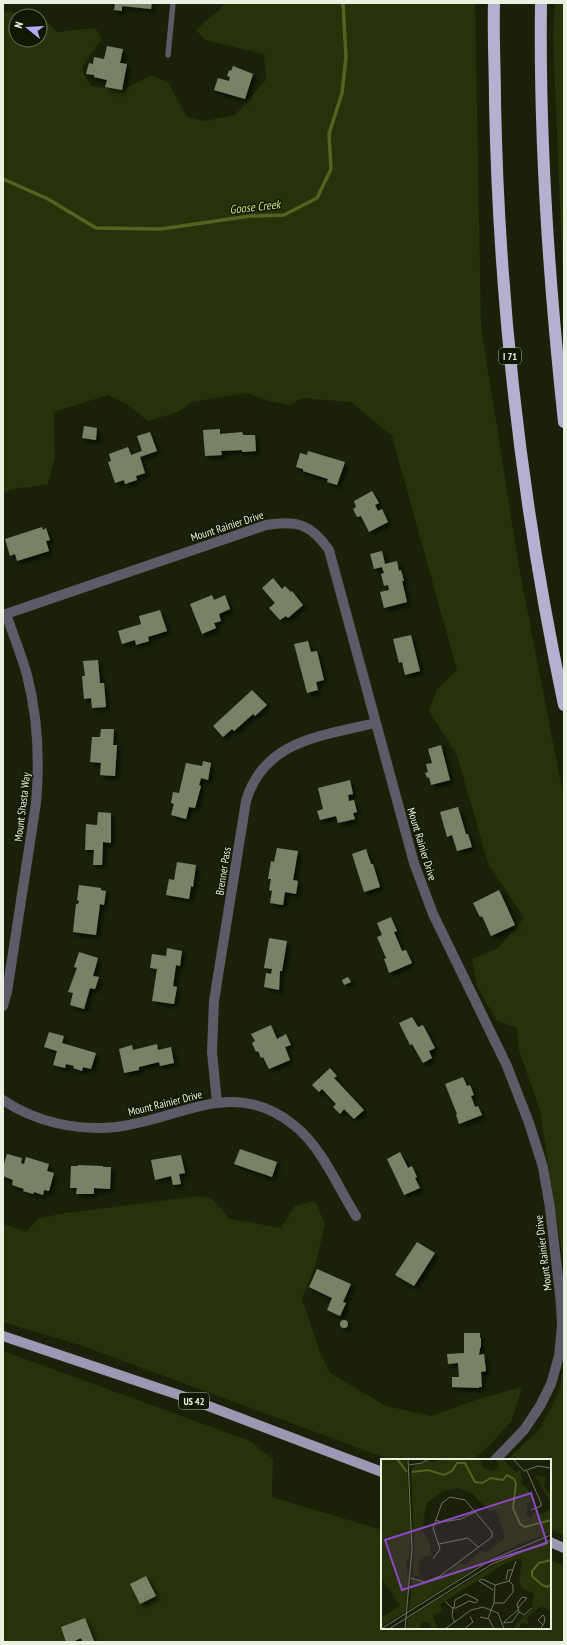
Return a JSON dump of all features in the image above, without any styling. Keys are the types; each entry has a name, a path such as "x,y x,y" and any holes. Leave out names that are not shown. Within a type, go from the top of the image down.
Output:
{"highway":[{"name":"I 71","path":"494,3 496,176 502,282 525,493 549,633 564,705"},
{"path":"541,3 542,143 547,246 553,322 564,422"}],"main road":[{"name":"US 42","path":"3,1336 182,1396 381,1472"},
{"path":"551,1542 564,1548"}],"street":[{"name":"Mount Rainier Drive","path":"4,615 266,524 281,522 297,524 309,529 321,538 329,550 414,863 436,920 507,1066 532,1130 543,1167 550,1208 561,1304 562,1326 559,1356 551,1384 540,1406 524,1430 496,1459"},
{"name":"Mount Shasta Way","path":"3,1006 7,992 36,807 39,773 35,712 27,675 4,615"},
{"name":"Brenner Pass","path":"217,1103 212,1052 214,1001 246,801 249,792 264,767 288,748 308,740 375,723"},
{"name":"Mount Rainier Drive","path":"3,1100 34,1116 65,1125 92,1128 117,1127 198,1106 217,1103 237,1102 264,1108 278,1114 295,1126 310,1141 356,1216"}],"lane":[{"path":"168,55 173,3"}],"green space":[{"path":"225,3 475,3 481,326 520,573 564,799 564,1266 540,1111 519,1050 517,1028 497,1021 477,986 472,959 498,948 524,918 488,863 457,755 429,711 437,689 457,670 392,436 351,402 302,398 290,405 265,400 247,393 192,402 178,412 148,421 126,404 108,395 54,412 55,458 48,484 9,490 3,494 3,11 8,12 8,48 48,48 48,22 57,32 95,28 102,38 81,69 91,86 123,90 151,75 168,82 187,117 205,121 235,115 266,80 264,54 205,40 196,30"},
{"path":"555,3 564,3 564,279 553,36"},
{"path":"199,1196 211,1198 230,1219 281,1228 295,1206 315,1201 325,1224 316,1263 302,1299 320,1352 330,1373 386,1406 431,1416 479,1399 522,1387 512,1420 491,1444 474,1459 388,1459 83,1346 3,1322 3,1224 26,1232 39,1218 66,1213"},
{"path":"3,1351 250,1441 273,1459 272,1497 381,1530 381,1629 551,1629 551,1560 564,1566 564,1642 3,1642"},
{"path":"564,1365 564,1536 551,1530 551,1459 508,1459 540,1429 559,1392"}],"building":[{"path":"115,3 152,3 151,9 122,6 122,11 114,10"},
{"path":"107,46 123,49 120,63 127,64 122,90 105,87 107,80 94,77 94,75 86,74 89,63 93,64 94,57 104,59"},
{"path":"233,66 253,74 245,99 214,90 218,78 229,81 230,77 227,76 229,70 231,71"},
{"path":"84,426 97,428 96,440 82,438"},
{"path":"220,429 220,434 242,432 243,435 255,435 256,451 221,451 222,455 205,456 203,430"},
{"path":"150,432 157,451 140,457 145,473 136,476 137,480 125,484 124,480 115,483 108,462 111,461 109,454 128,447 131,455 142,451 137,436"},
{"path":"308,451 345,462 337,485 327,482 328,479 303,471 303,469 296,467 300,453 307,455"},
{"path":"372,491 379,503 375,505 378,511 382,509 388,522 369,532 361,516 357,517 353,509 356,507 354,501"},
{"path":"42,527 43,530 46,528 50,540 46,541 49,551 17,561 15,554 10,556 5,539"},
{"path":"382,551 385,564 397,561 399,571 401,570 404,581 402,581 407,602 384,608 380,592 389,590 388,585 384,586 381,574 384,573 382,567 374,569 370,554"},
{"path":"273,578 282,589 285,586 291,592 292,591 303,605 288,618 286,616 280,620 269,608 275,603 262,588"},
{"path":"212,595 214,600 225,595 230,609 219,614 221,621 214,623 216,628 202,634 190,604"},
{"path":"160,610 167,631 148,637 149,641 136,645 135,640 122,644 118,631 141,624 139,616"},
{"path":"411,635 420,671 405,675 402,662 399,663 393,639"},
{"path":"308,641 311,652 317,651 324,680 316,682 318,690 307,693 294,644"},
{"path":"98,660 100,683 104,683 106,707 92,708 91,698 84,699 82,676 85,676 83,661"},
{"path":"252,690 267,705 255,716 253,714 234,731 232,729 223,737 213,726"},
{"path":"101,729 114,729 113,745 117,745 115,776 100,775 101,763 90,762 92,737 100,737"},
{"path":"441,745 450,780 431,785 429,777 427,778 425,773 428,772 426,764 432,763 428,749"},
{"path":"203,761 211,763 208,780 201,778 199,785 201,786 195,808 189,807 186,819 171,815 174,804 171,803 173,792 179,793 186,763 202,766"},
{"path":"350,780 353,794 348,795 349,801 354,800 357,812 353,813 355,819 338,823 336,816 320,820 317,811 323,809 318,788"},
{"path":"458,807 466,834 468,834 472,847 457,851 452,835 447,837 440,812"},
{"path":"98,812 111,813 111,843 103,842 102,865 93,865 94,850 85,850 86,824 97,825"},
{"path":"277,848 298,851 293,880 298,881 296,894 285,892 283,905 270,903 272,891 269,890 271,879 268,879 271,861 274,862"},
{"path":"366,849 371,864 373,864 380,887 364,892 352,854"},
{"path":"177,862 196,865 193,887 191,886 189,899 166,895 169,879 174,880"},
{"path":"79,885 101,888 101,890 106,891 104,905 100,904 96,935 73,932 76,904 78,904 79,901 77,900"},
{"path":"499,890 515,925 491,936 482,916 480,917 473,903"},
{"path":"391,917 397,931 394,932 402,951 406,950 412,963 389,973 384,959 386,958 377,937 382,935 377,923"},
{"path":"269,938 287,941 282,971 280,971 279,990 264,987 266,973 271,974 272,969 264,968"},
{"path":"167,948 182,951 180,966 176,965 173,986 177,987 174,1004 152,1001 157,969 150,968 152,954 166,956"},
{"path":"79,952 98,958 93,976 99,977 95,989 90,988 84,1009 70,1005 73,993 68,992 77,968 74,967"},
{"path":"348,977 351,982 344,985 342,980"},
{"path":"412,1017 418,1027 423,1025 435,1048 429,1051 432,1058 423,1063 412,1044 410,1045 399,1023"},
{"path":"271,1025 277,1039 286,1034 291,1045 285,1047 290,1060 269,1069 263,1057 261,1058 258,1051 256,1052 252,1043 255,1041 251,1034"},
{"path":"49,1032 64,1036 62,1043 96,1053 91,1069 83,1067 82,1071 73,1068 74,1066 66,1064 65,1068 53,1065 57,1051 44,1047"},
{"path":"157,1044 158,1050 171,1047 174,1063 160,1066 159,1062 139,1067 139,1070 124,1073 119,1049 132,1045 133,1050"},
{"path":"330,1068 337,1076 334,1078 364,1110 354,1119 344,1109 340,1114 333,1107 336,1104 322,1089 319,1092 312,1085"},
{"path":"463,1077 467,1086 470,1085 474,1095 471,1096 475,1107 478,1106 482,1115 459,1124 457,1114 445,1084"},
{"path":"240,1149 277,1162 272,1177 234,1164"},
{"path":"400,1152 408,1168 412,1166 417,1177 415,1178 420,1188 404,1195 387,1159"},
{"path":"7,1154 22,1158 21,1163 24,1164 26,1157 49,1164 47,1171 54,1173 49,1191 44,1190 43,1195 34,1192 33,1194 12,1185 13,1180 3,1176 3,1167"},
{"path":"181,1155 185,1173 179,1174 181,1184 173,1185 171,1176 155,1180 151,1160"},
{"path":"71,1166 111,1167 110,1189 94,1188 94,1194 76,1194 77,1188 70,1188"},
{"path":"417,1242 435,1253 414,1286 395,1275"},
{"path":"317,1269 351,1284 343,1302 346,1303 340,1316 327,1310 332,1298 309,1287"},
{"path":"342,1320 346,1320 348,1324 346,1328 342,1328 340,1326 340,1322"},
{"path":"464,1333 480,1333 481,1347 479,1355 484,1354 486,1371 481,1372 482,1387 479,1388 452,1387 452,1377 459,1377 458,1363 448,1364 447,1354 464,1353"},
{"path":"146,1576 156,1596 140,1604 130,1584"},
{"path":"85,1618 94,1641 83,1642 81,1638 72,1642 66,1642 61,1627"}],"waterway":[{"name":"Goose Creek","path":"3,179 48,199 96,228 161,229 250,216 284,215 317,198 331,169 329,134 342,93 346,57 343,3"}]}
